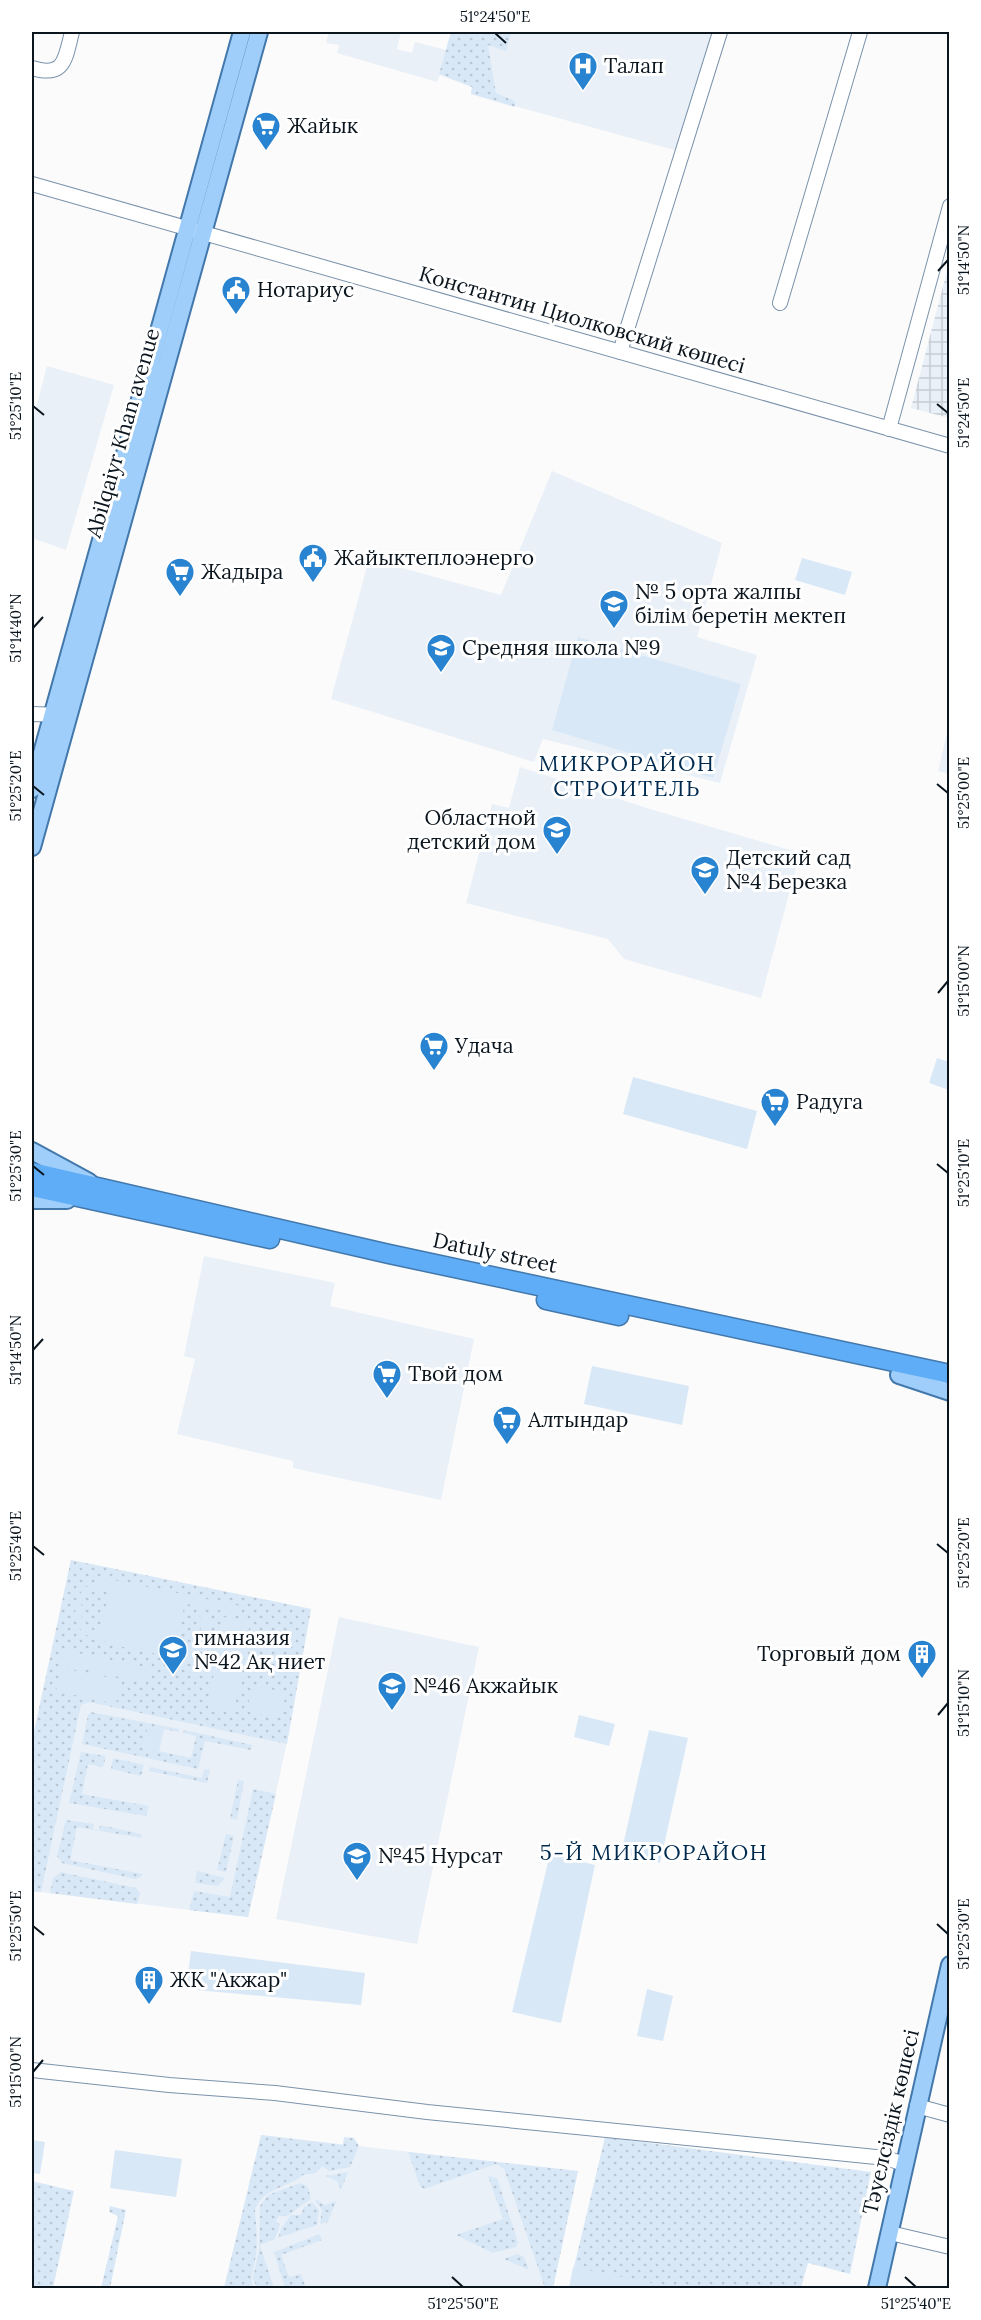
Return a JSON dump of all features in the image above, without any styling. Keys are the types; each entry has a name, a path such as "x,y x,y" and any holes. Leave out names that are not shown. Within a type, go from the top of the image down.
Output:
{"highway":[{"name":"Datuly street","path":"32,1172 96,1194"},
{"name":"Datuly street","path":"32,1187 96,1194 389,1254 900,1369 950,1386"},
{"path":"900,1369 950,1364"},
{"name":"Datuly street","path":"900,1369 950,1374"}],"main road":[{"name":"Abilqaiyr Khan avenue","path":"32,847 61,715 195,231 242,32"},
{"name":"Abilqaiyr Khan avenue","path":"195,231 259,32"},
{"name":"Abilqaiyr Khan avenue","path":"32,789 61,715"},
{"path":"32,1151 96,1194"},
{"path":"32,1200 96,1194"},
{"path":"900,1369 950,1392"},
{"name":"Тәуелсіздік көшесі","path":"877,2289 950,1965"}],"street":[{"path":"32,68 48,73 56,70 63,62 72,32"},
{"path":"620,352 720,32"},
{"path":"780,303 860,32"},
{"name":"Константин Циолковский көшесі","path":"32,184 950,446"},
{"path":"889,429 950,206"},
{"path":"32,714 61,715"},
{"path":"32,2070 169,2085 275,2093 423,2111 886,2158 904,2164"},
{"path":"917,2106 950,2115"},
{"path":"890,2233 950,2247"}],"shaded area":[{"name":"Талап","path":"329,32 401,32 397,49 412,53 415,42 446,50 451,32 712,32 678,151 471,94 472,87 440,75 437,82 337,53 339,45 326,43"},
{"path":"451,32 518,32 511,34 506,51 488,45 496,93 515,101 515,107 471,94 472,87 439,74"},
{"path":"949,264 950,418 911,408"},
{"path":"47,366 114,385 66,550 32,538 32,423"},
{"name":"№ 5 орта жалпы білім беретін мектеп","path":"552,471 722,543 697,637 757,655 720,783 543,739 534,762 331,699 369,559 501,595"},
{"path":"802,558 852,572 845,595 795,580"},
{"path":"578,637 741,684 713,778 552,730"},
{"path":"949,725 949,774 938,771"},
{"path":"520,767 650,809 800,853 761,998 624,959 608,939 466,903 492,804 509,808"},
{"path":"937,1058 949,1062 949,1090 929,1083"},
{"path":"633,1077 757,1111 747,1149 623,1114"},
{"path":"204,1256 335,1283 330,1306 474,1339 441,1500 293,1468 293,1461 177,1434 195,1359 184,1356"},
{"path":"592,1366 689,1386 682,1425 584,1404"},
{"name":"гимназия №42 Ақ ниет","path":"71,1560 311,1609 286,1747 248,1917 32,1891 32,1741"},
{"path":"71,1560 311,1609 287,1744 89,1702 81,1705 41,1892 32,1891 32,1741"},
{"path":"104,1579 113,1580 241,1606 239,1614 202,1607 211,1625 202,1646 191,1655 170,1656 104,1642 83,1633 78,1625 75,1608 81,1593 94,1582","holes":["99,1588 110,1588 100,1632 89,1628 81,1614 84,1597","185,1603 199,1613 201,1629 192,1643 185,1647 175,1648"]},
{"path":"224,1617 250,1622 243,1664 216,1659"},
{"path":"339,1617 479,1647 417,1944 276,1919"},
{"path":"63,1650 150,1668 146,1683 60,1664"},
{"path":"215,1666 242,1671 234,1712 208,1708"},
{"path":"61,1668 121,1680 116,1704 56,1691"},
{"path":"252,1686 286,1692 281,1718 247,1711"},
{"path":"91,1712 179,1729 179,1732 148,1726 143,1748 191,1758 196,1736 183,1733 184,1730 252,1745 251,1750 205,1741 198,1769 82,1744 88,1715"},
{"path":"579,1715 615,1724 609,1746 574,1737"},
{"path":"148,1726 164,1729 159,1752 143,1748"},
{"path":"649,1730 688,1738 660,1863 621,1854"},
{"path":"81,1752 106,1756 103,1767 88,1764 82,1794 149,1806 146,1816 69,1803"},
{"path":"113,1758 144,1765 141,1776 111,1769"},
{"path":"150,1767 202,1778 204,1769 210,1770 207,1783 149,1771"},
{"path":"238,1780 244,1781 237,1820 230,1818"},
{"path":"253,1789 276,1794 248,1917 189,1910 194,1891 230,1897"},
{"path":"66,1820 94,1824 93,1829 99,1830 100,1825 141,1834 142,1838 77,1827 70,1860 143,1874 141,1877 135,1879 62,1863 57,1856"},
{"path":"226,1834 234,1836 226,1872 217,1870"},
{"path":"550,1854 595,1865 561,2023 512,2012"},
{"path":"197,1871 225,1878 218,1886 195,1883"},
{"path":"61,1872 136,1888 140,1893 137,1904 50,1893 53,1878"},
{"path":"191,1951 365,1973 361,2005 186,1989"},
{"path":"647,1989 673,1996 663,2041 637,2036"},
{"path":"261,2135 578,2171 553,2288 224,2288"},
{"path":"261,2135 343,2145 344,2137 354,2138 359,2146 350,2167 329,2171 322,2166 316,2173 303,2175 263,2197 255,2210 257,2244 252,2276 253,2288 224,2288"},
{"path":"605,2137 871,2172 850,2274 808,2263 801,2288 569,2288"},
{"path":"32,2140 45,2142 40,2174 32,2173"},
{"path":"115,2150 182,2159 176,2197 110,2188"},
{"path":"408,2152 578,2171 553,2288 545,2288 504,2169 496,2164 424,2189 420,2186"},
{"path":"348,2172 341,2190 337,2181 325,2176"},
{"path":"488,2176 497,2178 518,2242 516,2247 493,2253 456,2235 503,2219"},
{"path":"32,2181 74,2191 53,2288 32,2288"},
{"path":"300,2183 308,2187 311,2199 287,2216 279,2216 276,2221 280,2225 275,2239 260,2245 274,2288 257,2288 253,2278 259,2250 260,2206 268,2195"},
{"path":"315,2201 325,2205 336,2201 328,2222 320,2224 322,2210"},
{"path":"312,2202 319,2210 317,2225 278,2238 282,2227 291,2215 301,2215 304,2207"},
{"path":"110,2206 126,2210 110,2288 101,2288 118,2216 109,2212"},
{"path":"320,2234 322,2240 281,2255 289,2277 301,2274 306,2288 285,2288 274,2252"},
{"path":"518,2254 524,2257 529,2270 504,2259"},
{"path":"573,2267 677,2288 569,2288"}],"place":[{"name":"Талап","path":"583,92"},
{"name":"Жайык","path":"266,152"},
{"name":"Нотариус","path":"236,316"},
{"name":"Жайыктеплоэнерго","path":"313,584"},
{"name":"Жадыра","path":"180,598"},
{"name":"№ 5 орта жалпы білім беретін мектеп","path":"614,630"},
{"name":"Средняя школа №9","path":"441,674"},
{"name":"Областной детский дом","path":"557,856"},
{"name":"Детский сад №4 Березка","path":"705,896"},
{"name":"Удача","path":"434,1072"},
{"name":"Радуга","path":"775,1128"},
{"name":"Твой дом","path":"387,1400"},
{"name":"Алтындар","path":"507,1446"},
{"name":"гимназия №42 Ақ ниет","path":"173,1676"},
{"name":"Торговый дом","path":"922,1680"},
{"name":"№46 Акжайык","path":"392,1712"},
{"name":"№45 Нурсат","path":"357,1882"},
{"name":"ЖК \"Акжар\"","path":"149,2006"}],"district":[{"name":"МИКРОРАЙОН СТРОИТЕЛЬ","path":"627,776"},
{"name":"5-Й МИКРОРАЙОН","path":"654,1852"}]}
